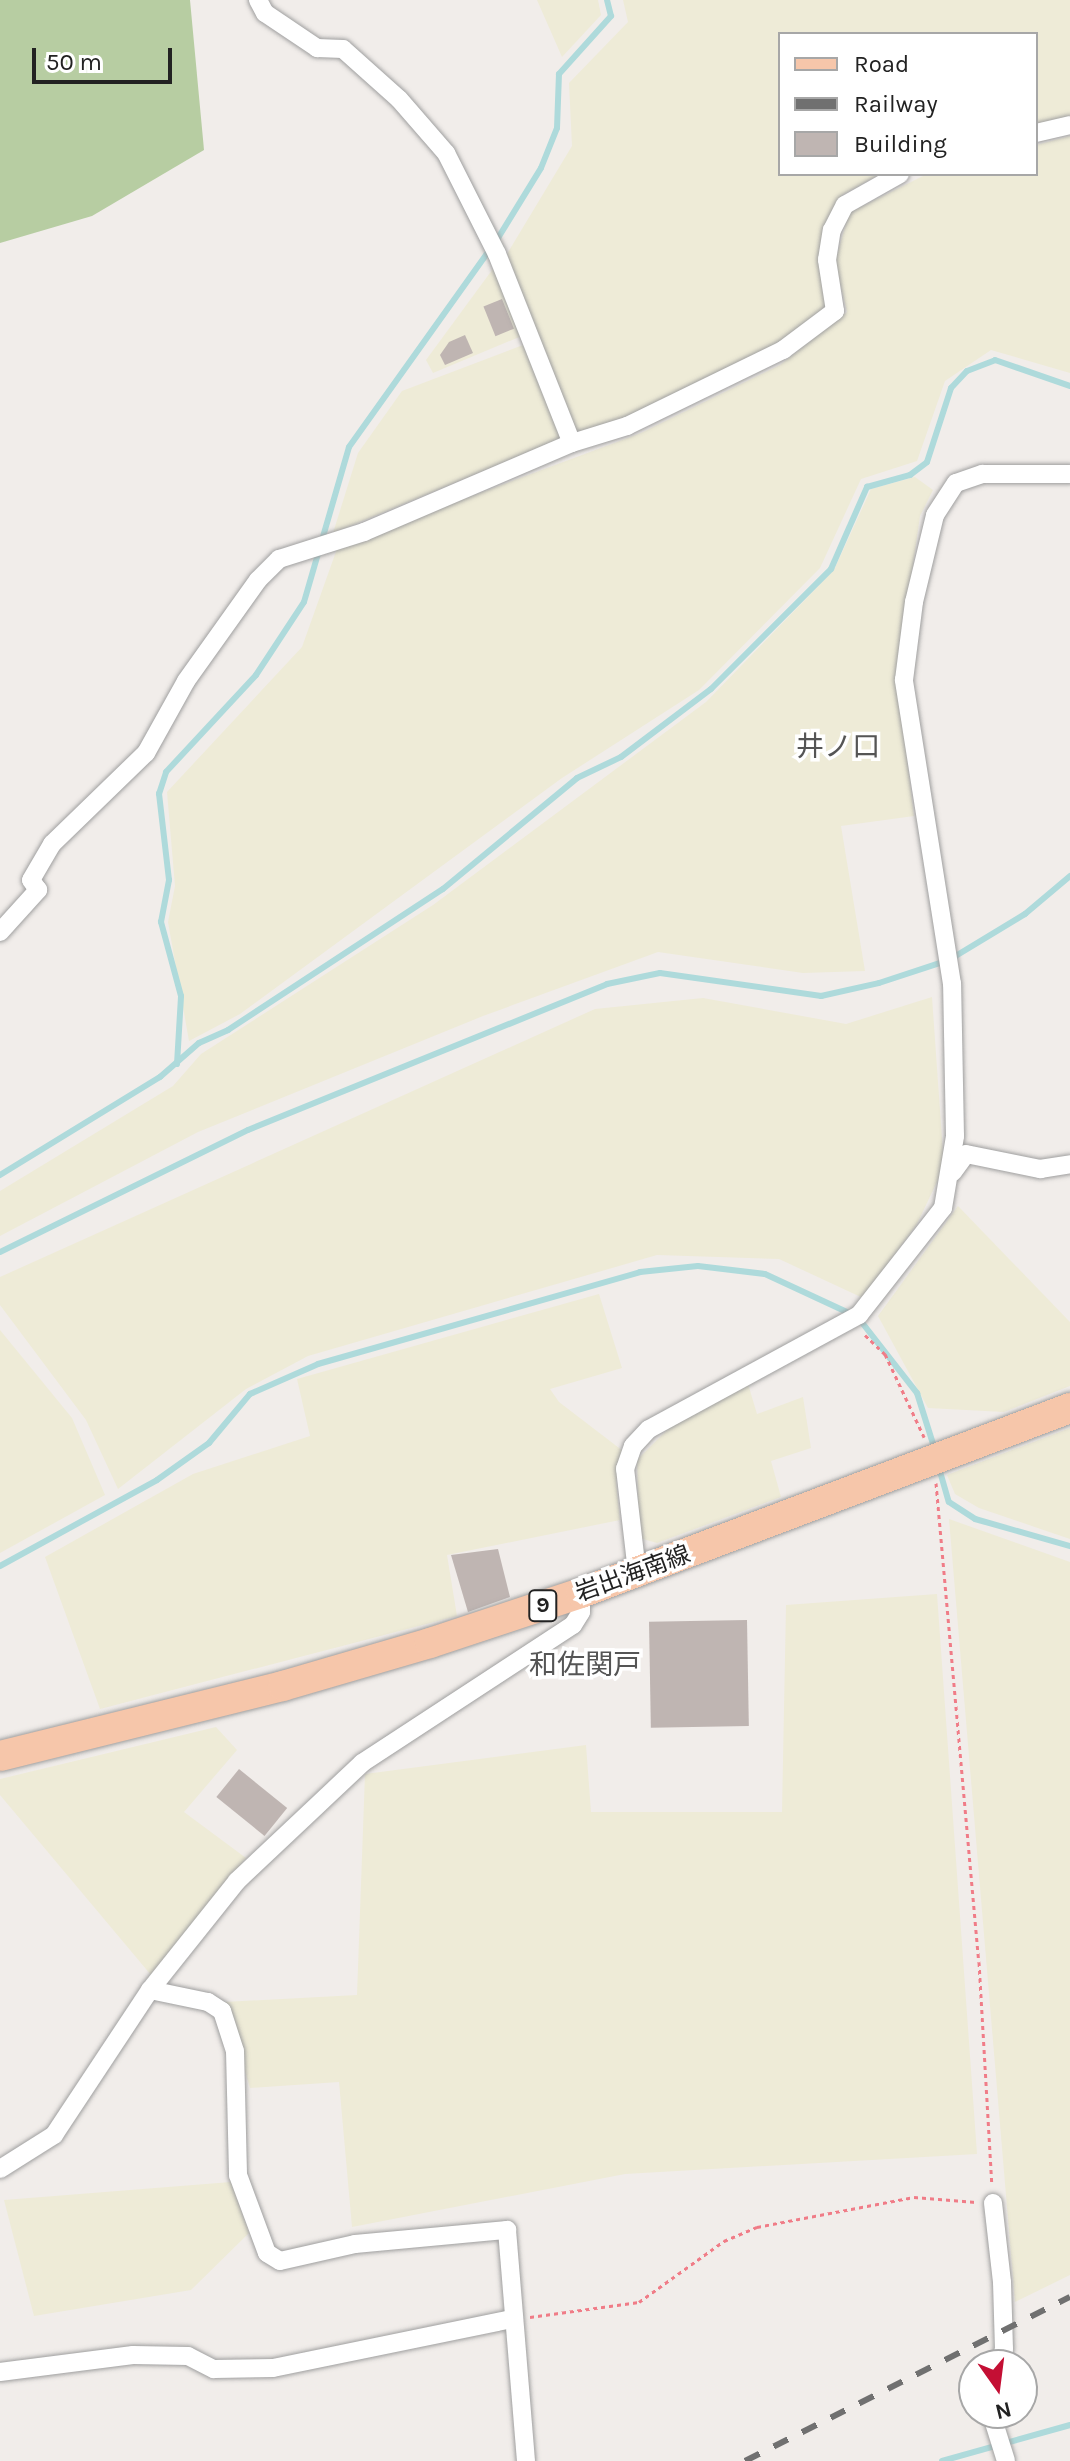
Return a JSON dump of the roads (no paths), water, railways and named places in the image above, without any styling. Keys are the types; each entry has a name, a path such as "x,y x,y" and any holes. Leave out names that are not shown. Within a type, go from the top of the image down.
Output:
{"main road":[{"name":"岩出海南線","path":"0,1756 283,1686 581,1593 932,1463 1070,1408"}],"street":[{"path":"258,0 265,13 317,48 343,49 399,99 446,153 497,254 572,443"},
{"path":"1038,133 1070,125"},
{"path":"0,932 38,890 31,880 52,844 146,753 186,681 258,580 279,559 364,532 572,443 627,426 783,350 835,311 827,260 832,230 845,205 896,176"},
{"path":"637,1572 625,1469 633,1446 649,1429 850,1321 943,1208 952,1174 952,984 904,680 922,562 935,515 956,483 982,474 1070,474"},
{"path":"952,1174 966,1154 1040,1169 1070,1164"},
{"path":"0,2169 54,2135 150,1990 237,1881 324,1795 387,1746 573,1625 581,1612 581,1593"},
{"path":"150,1990 208,2002 222,2011 235,2051 238,2175 267,2253 280,2261 355,2244 507,2230 511,2319 526,2461"},
{"path":"993,2203 1002,2282 1004,2349"},
{"path":"0,2372 133,2355 188,2356 214,2369 273,2368 511,2319"},
{"path":"996,2429 1003,2451"}],"waterway":[{"path":"177,1064 181,996 161,922 169,880 159,794 166,772 256,675 304,602 349,447 498,238 541,168 557,128 559,74 611,16 607,0"},
{"path":"0,1175 160,1077 199,1043 228,1030 443,889 577,778 621,757 711,689 831,569 867,487 910,475 927,462 951,388 967,371 995,360 1070,386"},
{"path":"0,1252 248,1130 607,984 660,973 821,996 879,983 949,960 1025,914 1070,876"},
{"path":"0,1566 157,1480 209,1443 250,1394 318,1364 640,1272 698,1266 765,1274 851,1314"},
{"path":"860,1320 917,1393 935,1450"},
{"path":"939,1468 949,1502 975,1519 1070,1546"},
{"path":"942,2461 1070,2425"}],"railway":[{"path":"745,2461 1070,2297"}],"district":[{"name":"井ノ口","path":"838,747"},
{"name":"和佐関戸","path":"585,1665"}]}
